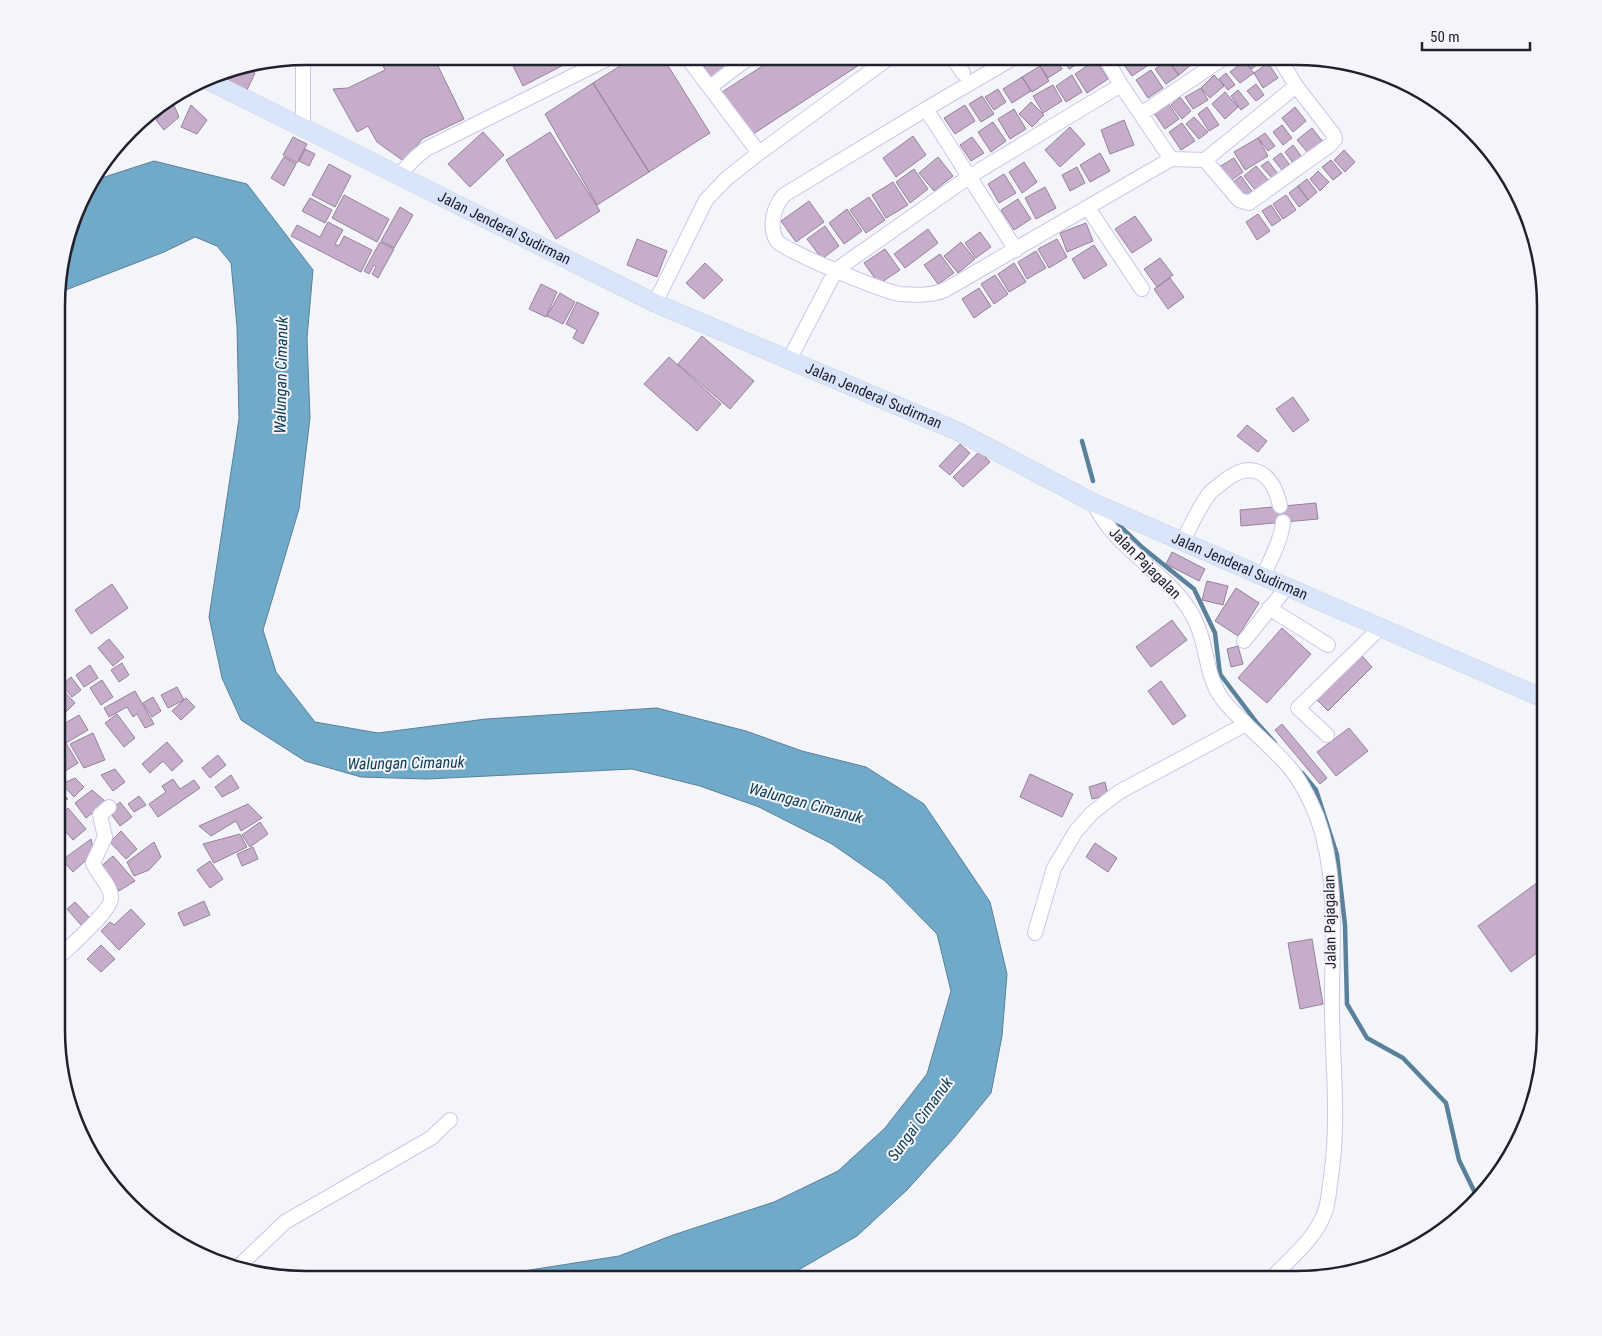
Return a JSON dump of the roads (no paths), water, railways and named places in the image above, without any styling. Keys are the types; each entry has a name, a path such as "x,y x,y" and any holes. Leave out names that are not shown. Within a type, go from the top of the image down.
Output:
{"main road":[{"name":"Jalan Jenderal Sudirman","path":"214,83 400,174 452,202 655,303 957,431 1094,503 1537,695"}],"street":[{"path":"302,127 303,65"},
{"path":"400,174 426,149 595,65"},
{"path":"693,65 758,153"},
{"path":"710,87 739,65"},
{"path":"655,303 706,200 726,179 758,153 878,65"},
{"path":"958,65 963,73"},
{"path":"1001,65 789,192 777,204 774,210 774,227 778,242 786,248 836,270 898,294 934,294 945,290 1016,250 1171,159 1205,160 1296,86"},
{"path":"1110,65 1171,159"},
{"path":"1141,114 1213,65"},
{"path":"1205,160 1239,200 1249,203 1330,145 1335,139 1334,135 1296,86 1284,65"},
{"path":"789,360 836,270 970,176 1121,85"},
{"path":"926,109 1016,250"},
{"path":"1088,208 1142,289"},
{"path":"1182,542 1210,493 1234,473 1249,469 1265,475 1277,493 1280,506"},
{"name":"Jalan Pajagalan","path":"1094,503 1100,517 1109,529 1170,586 1181,598 1195,619 1218,694 1289,766 1307,794 1329,859 1333,922 1331,967 1336,1069 1336,1132 1326,1209 1312,1237 1279,1271"},
{"path":"1263,577 1281,535 1282,522"},
{"path":"1244,641 1287,587"},
{"path":"1269,608 1328,644"},
{"path":"1327,735 1298,708 1380,628"},
{"path":"1036,933 1054,868 1076,832 1092,813 1119,792 1246,724"},
{"path":"65,951 95,922 111,902 109,890 93,864 105,837 100,815 109,807"},
{"path":"243,1263 285,1222 431,1138 450,1120"}],"water":[{"path":"154,161 247,184 313,270 307,338 310,418 299,509 263,630 276,672 315,722 378,733 486,719 657,708 746,731 802,751 866,767 924,804 990,902 1007,974 1002,1036 991,1093 907,1190 857,1236 797,1271 524,1271 619,1256 673,1235 774,1202 838,1171 885,1128 927,1074 951,991 937,934 885,881 832,844 759,807 700,786 632,769 427,779 361,777 305,761 241,720 222,678 209,617 239,419 237,326 231,263 217,246 195,237 164,252 66,290 73,244 83,214 102,178"}],"waterway":[{"path":"1082,441 1093,481"},
{"path":"1118,524 1143,548 1194,589 1215,633 1220,674 1257,723 1275,743"},
{"path":"1302,773 1316,790 1337,855 1345,925 1347,1004 1367,1038 1403,1058 1446,1103 1459,1160 1474,1192"}],"water label":[{"name":"Walungan Cimanuk","path":"281,375"},
{"name":"Walungan Cimanuk","path":"406,763"},
{"name":"Walungan Cimanuk","path":"806,803"},
{"name":"Sungai Cimanuk","path":"920,1119"}]}
